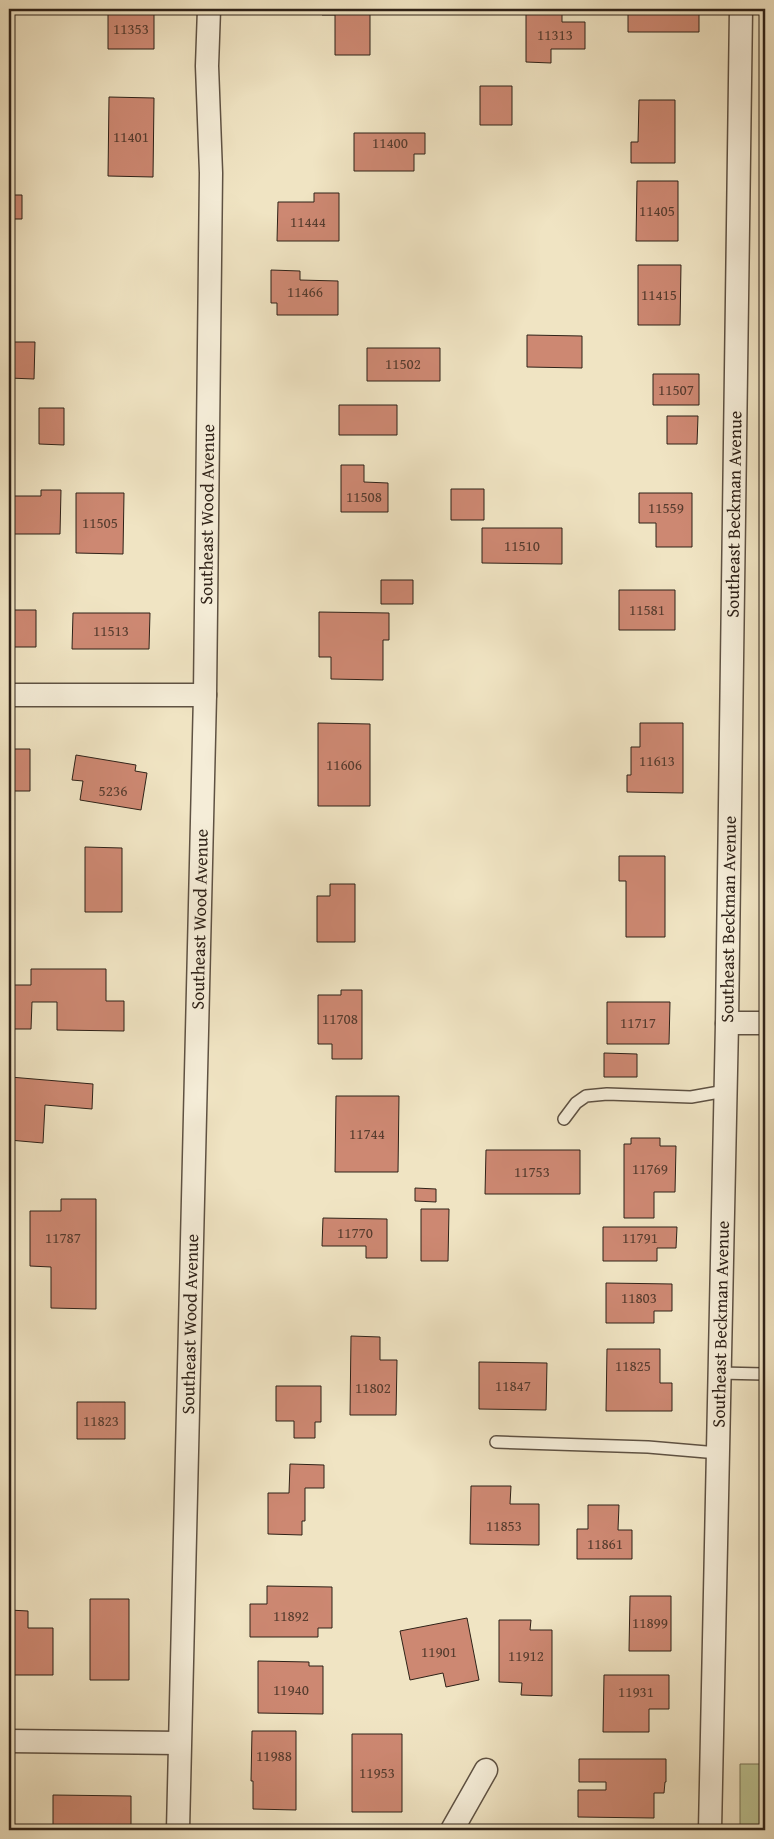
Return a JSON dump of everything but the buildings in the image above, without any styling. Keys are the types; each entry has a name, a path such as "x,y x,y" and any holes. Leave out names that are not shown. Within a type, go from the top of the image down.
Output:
{"street":[{"name":"Southeast Wood Avenue","path":"178,1830 205,695 211,173 207,66 209,9"},
{"name":"Southeast Beckman Avenue","path":"710,1830 727,1023 741,9"},
{"path":"9,696 205,695"},
{"path":"727,1023 765,1023"},
{"path":"9,1741 179,1743"},
{"path":"452,1830 486,1770"}],"lane":[{"path":"564,1118 576,1103 586,1096 607,1094 692,1097 725,1091"},
{"path":"719,1373 765,1374"},
{"path":"496,1442 648,1447 718,1453"}],"green space":[{"path":"740,1764 765,1764 765,1830 740,1830"}]}
